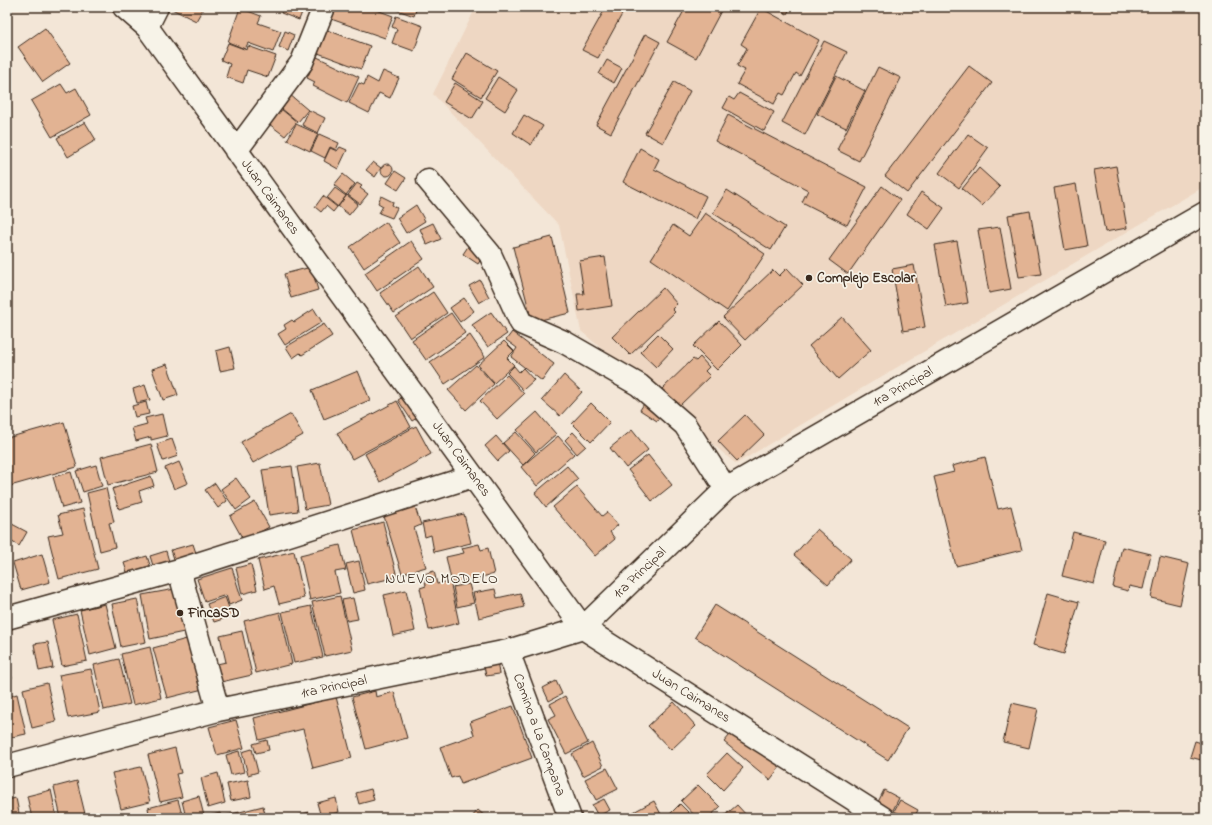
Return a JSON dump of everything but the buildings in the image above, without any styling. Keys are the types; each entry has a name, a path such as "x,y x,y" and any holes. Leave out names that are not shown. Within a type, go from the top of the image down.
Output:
{"street":[{"name":"Juan Caimanes","path":"124,7 147,28 583,628 883,818"},
{"path":"147,28 157,7"},
{"path":"236,151 302,62 324,7"},
{"path":"428,180 490,254 520,323 564,342 639,384 685,425 726,489"},
{"name":"1ra Principal","path":"7,766 218,710 508,651 583,628 726,489 1205,213"},
{"path":"7,618 179,570 473,476"},
{"path":"179,570 218,710"},
{"name":"Camino a La Campana","path":"508,651 570,818"}],"shaded area":[{"name":"Complejo Escolar","path":"476,7 1205,7 1205,186 736,464 581,331 559,225 433,94"}],"place":[{"name":"Complejo Escolar","path":"809,278"},
{"name":"FincaSD","path":"180,613"}],"district":[{"name":"NUEVO MODELO","path":"442,579"}]}
